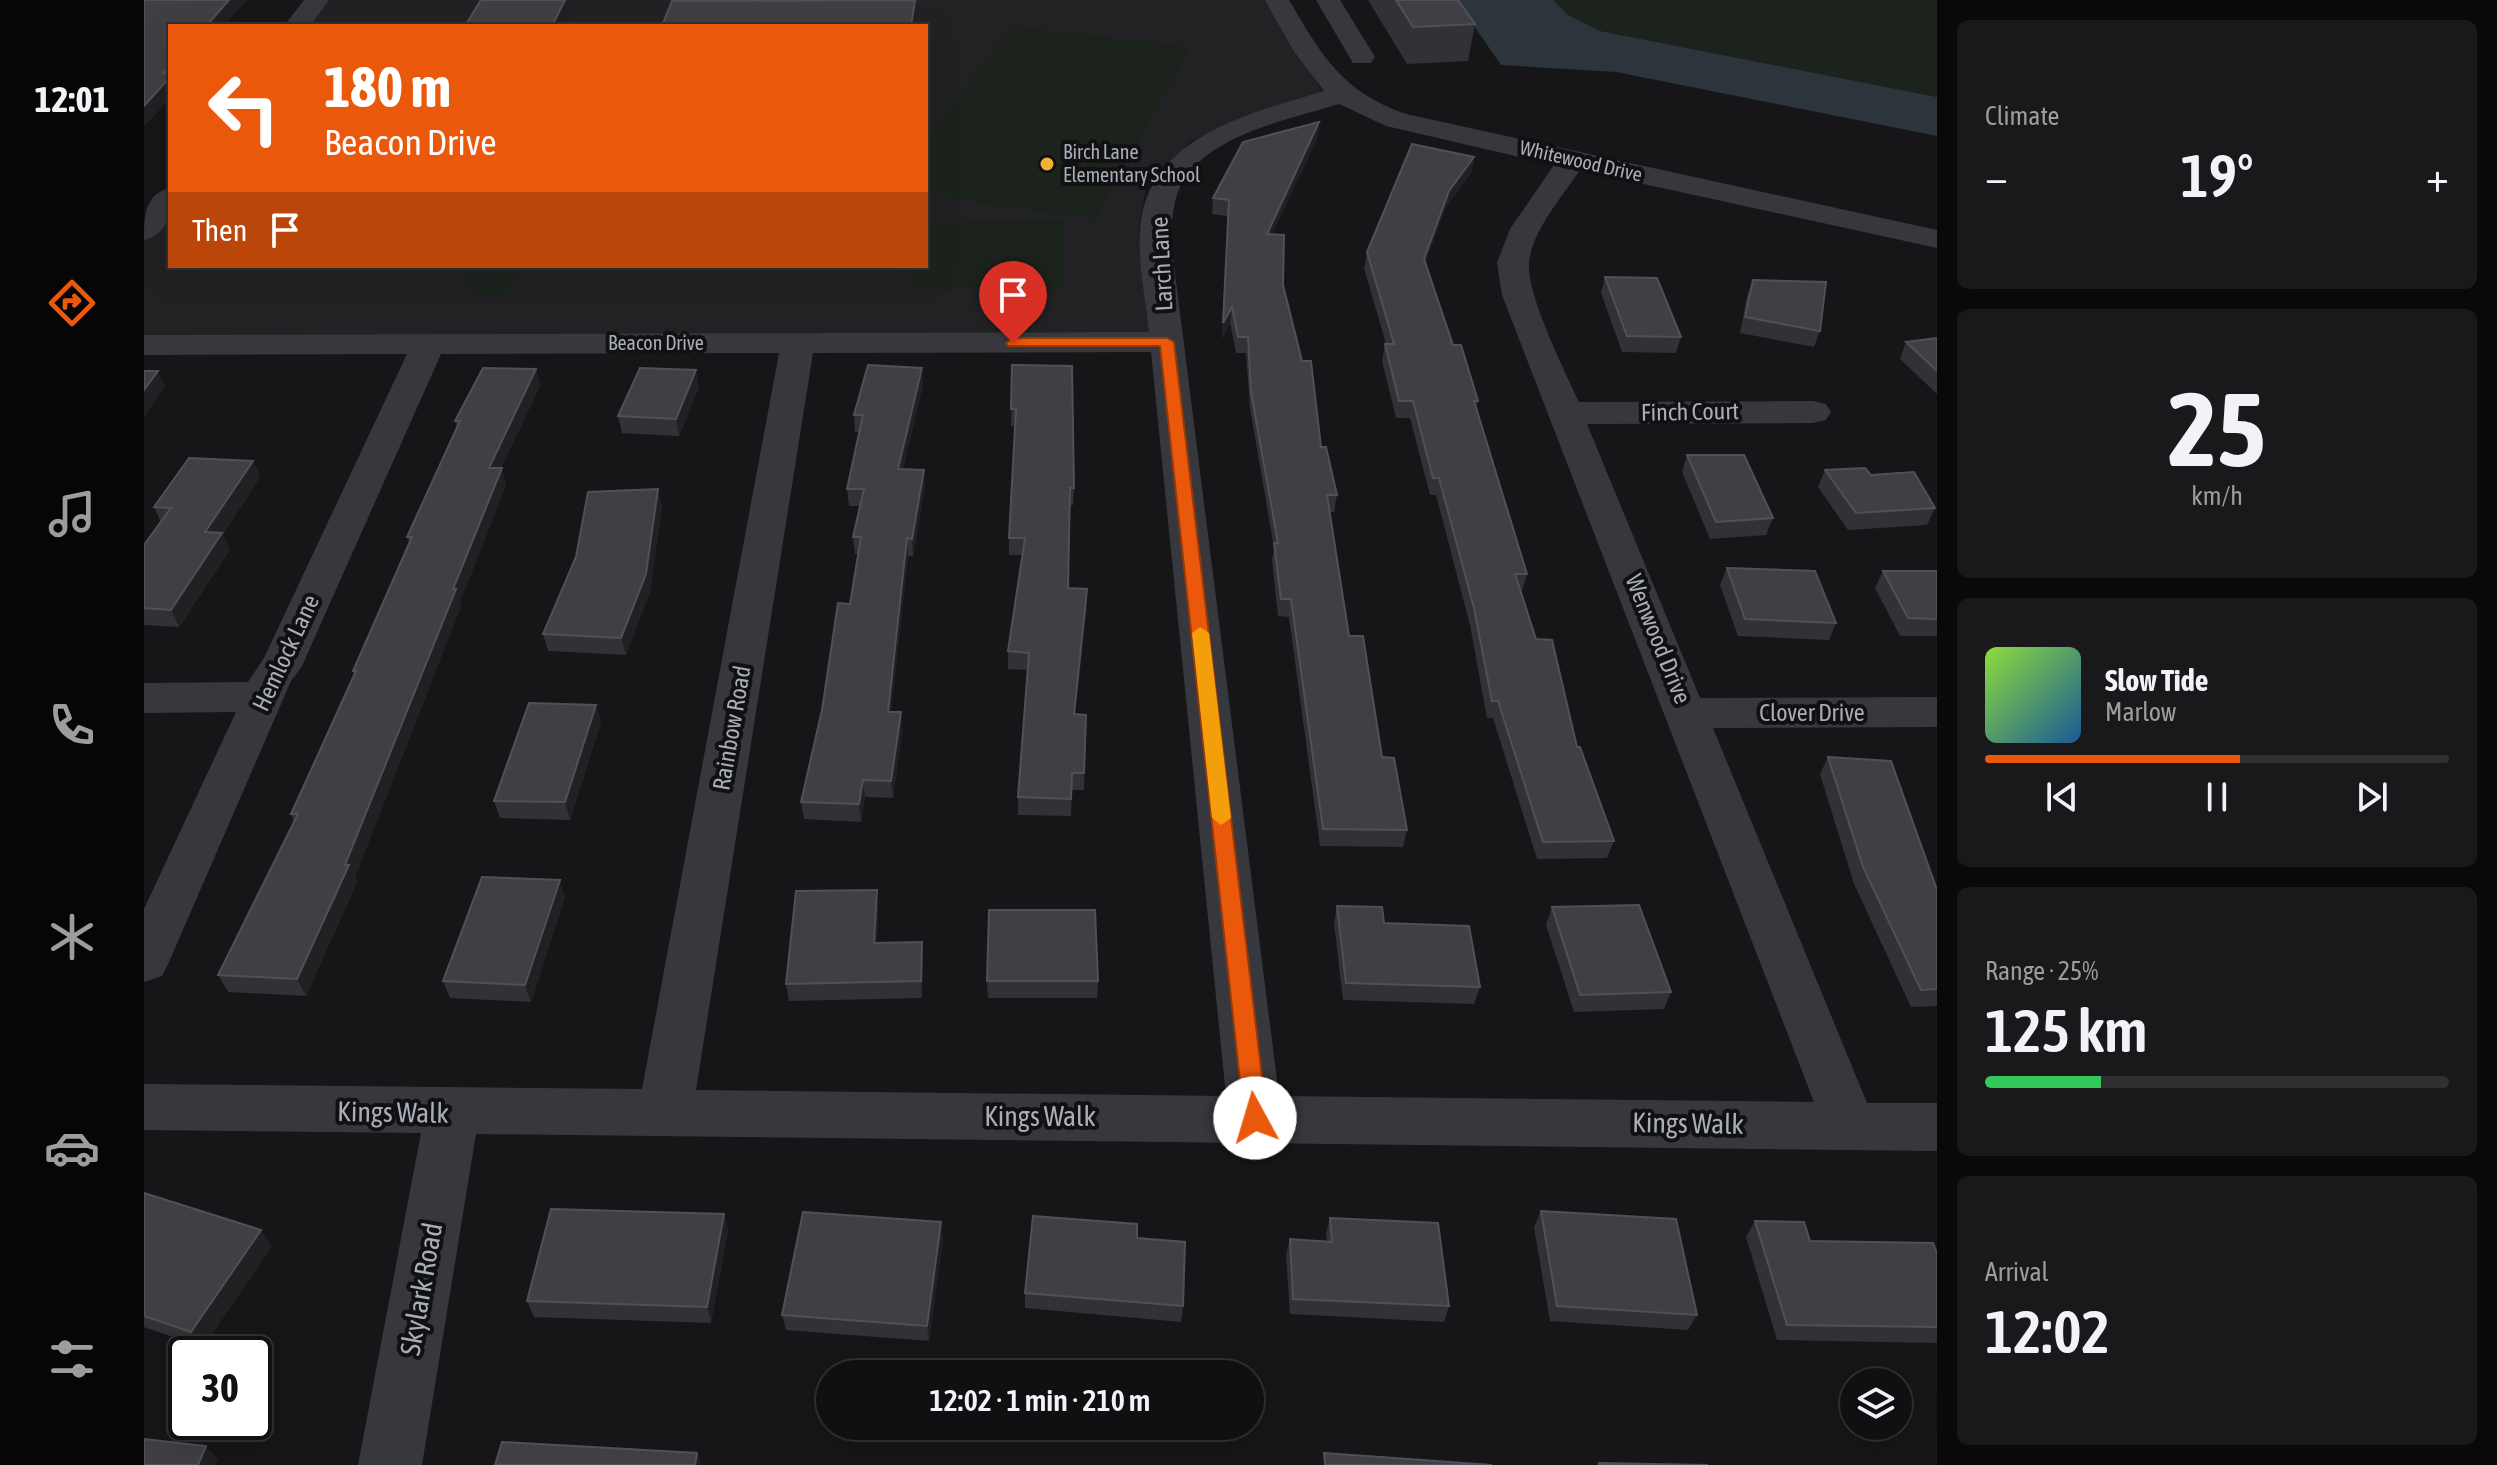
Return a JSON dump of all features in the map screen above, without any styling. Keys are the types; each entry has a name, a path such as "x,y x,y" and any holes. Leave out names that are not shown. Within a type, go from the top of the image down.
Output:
{"street":[{"path":"299,24 317,0"},
{"name":"Whitewood Drive","path":"1277,0 1306,49 1342,94 1369,109 1406,121 1572,160 1937,239"},
{"path":"1328,0 1362,57"},
{"name":"Larch Lane","path":"1255,1118 1155,234 1159,205 1169,181 1182,165 1218,138 1342,94"},
{"name":"Wenwood Drive","path":"1572,160 1525,229 1513,263 1518,295 1850,1126"},
{"path":"144,231 168,200"},
{"name":"Beacon Drive","path":"144,345 1167,342"},
{"name":"Rainbow Road","path":"665,1113 798,343"},
{"name":"Hemlock Lane","path":"144,962 265,697 271,675 281,666 429,344"},
{"name":"Finch Court","path":"1567,413 1813,412"},
{"path":"144,698 265,697"},
{"name":"Clover Drive","path":"1687,713 1937,712"},
{"name":"Kings Walk","path":"144,1107 452,1113 1255,1118 1937,1127"},
{"name":"Skylark Road","path":"390,1465 452,1113"}],"shaded area":[{"name":"Birch Lane Elementary School","path":"322,0 1265,0 1324,94 1237,120 1191,141 1146,187 1139,228 1152,337 144,342 144,240 168,208 168,268 928,268 928,24 304,24"},
{"path":"1456,0 1553,0 1568,15 1600,31 1937,97 1937,136 1616,72 1501,65"},
{"path":"1553,0 1937,0 1937,97 1600,31 1568,15"},
{"path":"1012,26 1191,47 1095,219 928,195 928,136"},
{"path":"1064,219 1064,289 910,290 912,268 928,268 928,223"},
{"path":"518,274 507,295 473,295 460,286 467,275"}],"building":[{"path":"144,0 229,0 208,24 168,24 168,69 163,73 168,73 168,79 144,106"},
{"path":"481,0 565,0 553,24 466,24"},
{"path":"915,0 911,24 663,24 672,1"},
{"path":"1396,0 1458,0 1475,24 1413,27"},
{"path":"1319,122 1267,234 1284,235 1283,285 1302,361 1311,361 1321,447 1326,447 1337,495 1327,495 1349,636 1363,636 1382,757 1394,758 1407,830 1323,829 1291,599 1281,599 1274,543 1278,543 1251,392 1248,337 1238,337 1232,307 1223,323 1229,200 1213,198 1243,142"},
{"path":"1412,144 1474,157 1449,191 1424,259 1453,345 1461,345 1478,401 1474,401 1527,574 1515,574 1536,639 1552,640 1577,747 1580,747 1614,841 1543,842 1498,701 1492,701 1474,608 1439,478 1433,478 1413,401 1399,401 1385,344 1394,344 1367,252"},
{"path":"1605,277 1657,278 1681,337 1627,336"},
{"path":"1753,280 1826,282 1820,331 1745,317"},
{"path":"1937,338 1937,371 1906,342"},
{"path":"868,365 922,368 898,469 924,470 912,539 907,538 888,712 901,712 891,781 863,780 859,804 801,802 822,710 838,603 850,604 861,537 853,537 864,489 847,489 863,415 854,415"},
{"path":"1012,365 1072,366 1074,488 1070,488 1068,588 1087,589 1074,714 1086,715 1084,773 1072,773 1071,799 1018,797 1029,653 1008,651 1025,538 1009,538 1016,409 1011,409"},
{"path":"483,368 536,369 489,468 502,468 345,865 349,865 297,979 218,975 298,814 291,814 356,671 353,671 412,537 407,537 460,421 455,421"},
{"path":"640,368 696,370 676,419 618,416"},
{"path":"144,371 158,371 144,390"},
{"path":"1687,455 1744,455 1773,518 1716,522"},
{"path":"189,458 253,461 205,532 222,533 171,610 144,608 144,545 171,508 154,507"},
{"path":"1865,468 1871,475 1914,472 1935,508 1856,513 1825,470"},
{"path":"658,489 646,574 621,638 543,634 576,557 588,492"},
{"path":"1727,568 1815,571 1836,623 1745,619"},
{"path":"1883,571 1937,571 1937,619 1908,618"},
{"path":"529,703 596,705 565,802 494,801"},
{"path":"1828,757 1891,761 1937,890 1937,989 1921,990 1863,867"},
{"path":"482,877 560,880 525,985 443,981"},
{"path":"877,890 874,943 922,942 921,981 786,984 796,891"},
{"path":"1639,905 1671,992 1580,995 1552,907"},
{"path":"1337,906 1382,907 1384,923 1469,926 1480,987 1346,983"},
{"path":"989,910 1095,910 1098,981 987,981"},
{"path":"144,1193 261,1230 191,1332 144,1316"},
{"path":"551,1209 724,1214 707,1307 527,1301"},
{"path":"1541,1211 1676,1219 1697,1315 1557,1306"},
{"path":"803,1212 941,1222 927,1326 782,1315"},
{"path":"1033,1216 1137,1224 1137,1238 1185,1242 1183,1306 1025,1293"},
{"path":"1330,1218 1438,1223 1449,1306 1293,1299 1290,1239 1332,1242"},
{"path":"1755,1221 1804,1222 1810,1241 1933,1243 1937,1253 1937,1327 1787,1325"},
{"path":"144,1439 206,1446 198,1465 144,1465"},
{"path":"502,1442 697,1453 695,1465 495,1465"},
{"path":"1324,1453 1492,1465 1325,1465"},
{"path":"1599,1463 1708,1465 1599,1465"}],"slow traffic":[{"path":"1200,633 1221,818"}],"place":[{"name":"Birch Lane Elementary School","path":"1047,164"}],"route":[{"path":"1013,343 1167,342 1255,1118"}]}
